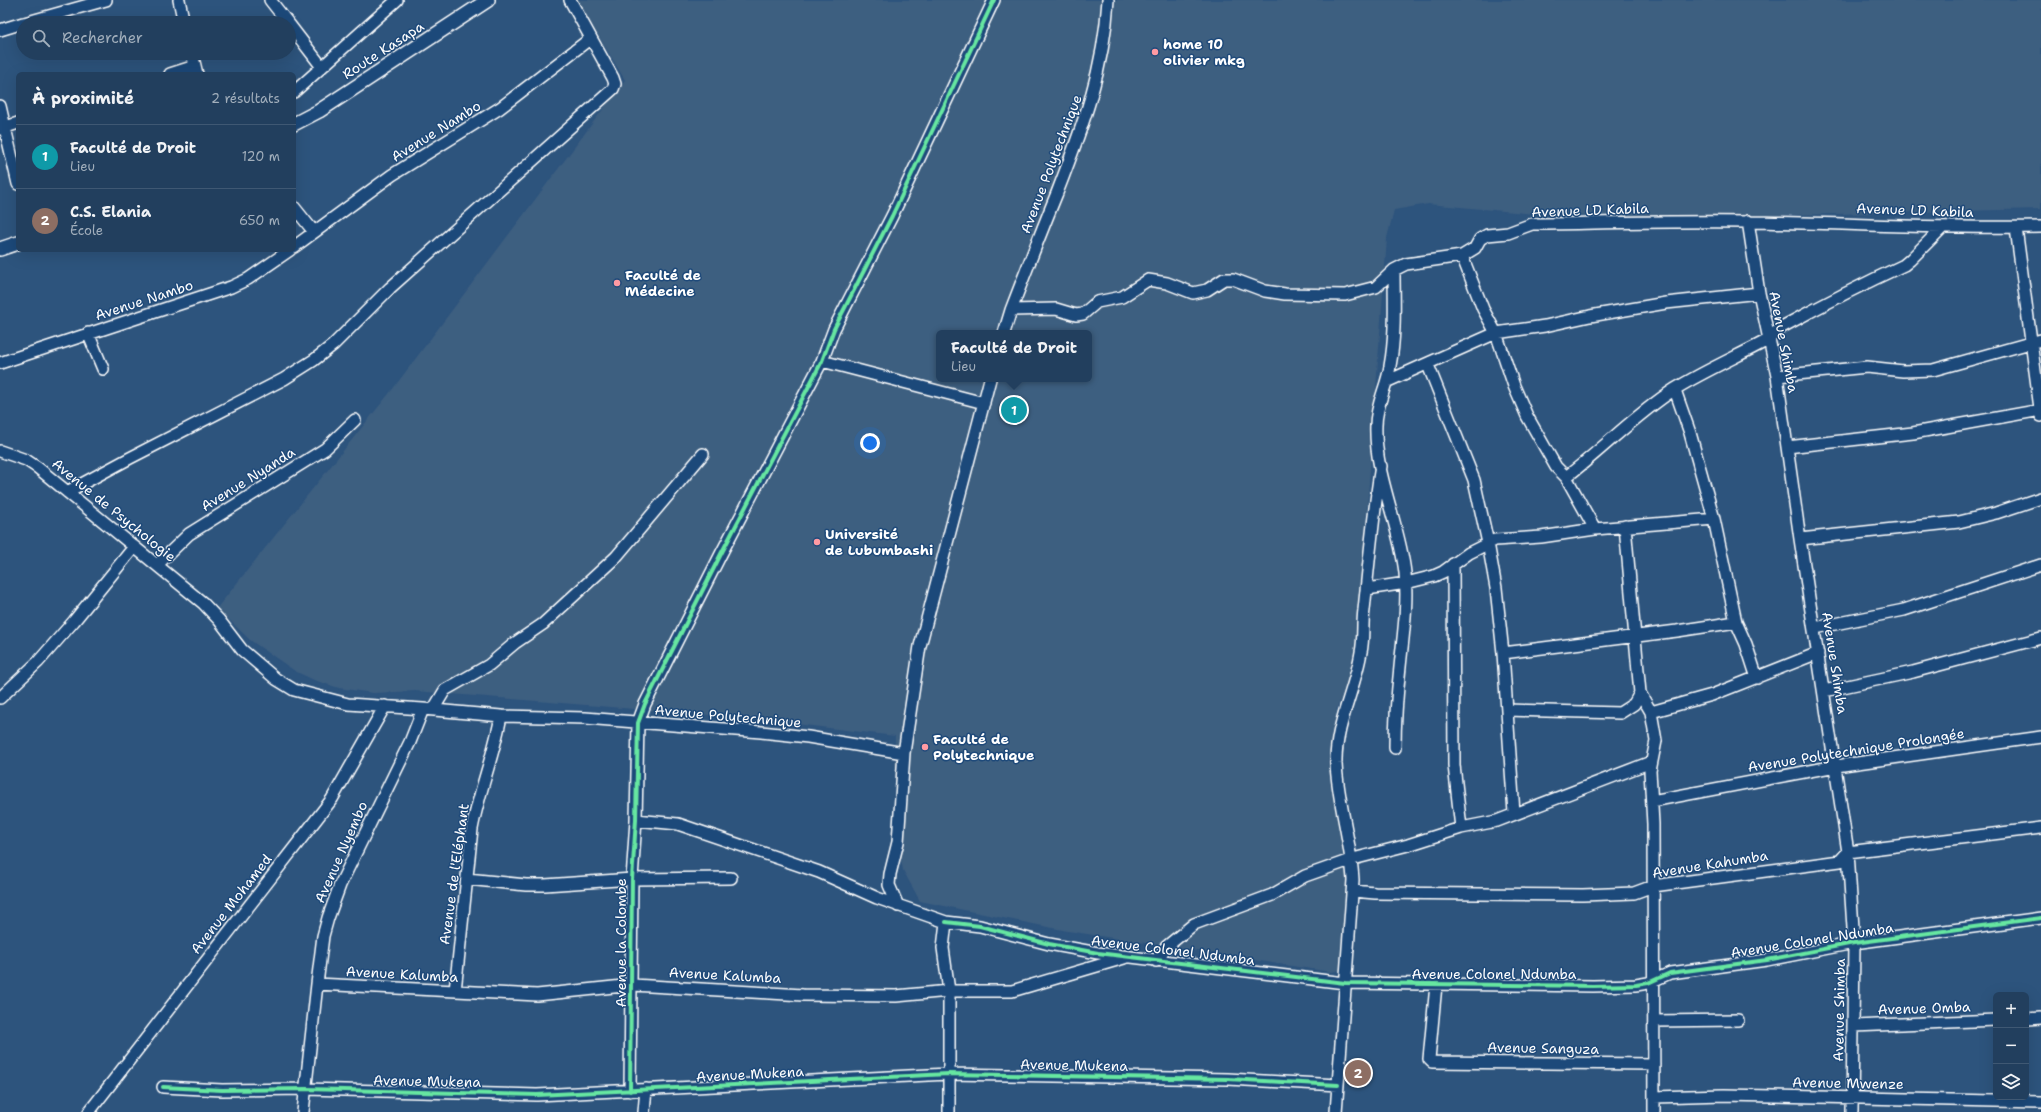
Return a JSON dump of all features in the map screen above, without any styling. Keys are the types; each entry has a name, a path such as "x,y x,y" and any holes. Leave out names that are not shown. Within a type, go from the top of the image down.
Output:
{"main road":[{"name":"Route Kasapa","path":"296,123 318,111 488,0"},
{"path":"0,249 16,244"}],"street":[{"path":"41,16 73,4 106,0"},
{"path":"179,0 182,16"},
{"path":"270,0 283,16"},
{"path":"296,90 397,0"},
{"path":"67,492 284,379 333,345 390,288 613,89 615,84 613,78 570,0"},
{"name":"Avenue la Colombe","path":"630,1091 633,985 632,879 636,820 638,723 645,704 721,554 822,361 834,329 895,208 994,0"},
{"name":"Avenue Polytechnique","path":"1005,330 1011,310 1082,130 1093,94 1106,23 1108,0"},
{"path":"0,30 16,25"},
{"path":"296,33 322,67"},
{"name":"Avenue Nambo","path":"296,246 392,175 500,108 591,38"},
{"path":"183,72 196,70 194,60"},
{"path":"0,106 3,128 16,177"},
{"path":"3,128 16,124"},
{"path":"296,210 314,232"},
{"name":"Avenue LD Kabila","path":"1462,256 1475,248 1480,239 1487,236 1508,233 1532,224 1748,222 1846,223 1942,228 2041,227"},
{"name":"Avenue Shimba","path":"1748,222 1768,340 1778,376 1800,539 1815,628 1848,852 1854,943 1852,1112"},
{"path":"1566,476 1595,455 1644,411 1675,390 1721,363 1768,340 1780,328 1861,284 1904,264 1942,228"},
{"path":"1787,447 1913,433 2041,412 2036,341 2016,228"},
{"name":"Avenue Nambo","path":"0,363 232,287 248,279 287,252"},
{"path":"1011,310 1056,310 1076,315 1083,314 1097,302 1122,297 1148,280 1167,283 1193,293 1207,290 1224,279 1233,279 1264,291 1285,294 1345,295 1376,287 1394,270 1413,263 1462,256 1483,309 1496,333 1516,390 1527,416 1556,467 1566,476 1595,529"},
{"path":"1394,270 1394,344 1388,381 1377,408 1376,439 1403,560 1406,583 1404,632 1395,719 1396,748"},
{"path":"1388,381 1428,365 1496,333 1545,326 1590,316 1666,304 1759,293"},
{"path":"88,333 103,369"},
{"path":"1778,376 1867,367 1903,371 1934,370 2036,341"},
{"path":"822,361 984,403"},
{"path":"1428,365 1474,480 1488,543 1496,588 1503,653 1514,813"},
{"path":"898,906 889,885 890,874 898,842 904,753 922,637 989,382"},
{"path":"1675,390 1691,438 1714,519 1736,622 1746,644 1757,678"},
{"name":"Avenue Nyanda","path":"158,565 189,534 325,449 355,420"},
{"name":"Avenue de Psychologie","path":"0,451 26,460 158,565 203,603"},
{"name":"Avenue Nyembo","path":"303,1112 317,984 324,936 333,900 410,742 428,709 445,690 489,664 515,643 543,624 616,557 703,454"},
{"path":"1336,1112 1353,891 1353,859 1340,801 1336,765 1344,714 1353,691 1362,651 1366,589 1375,501 1381,466"},
{"path":"1800,539 1959,522 1996,513 2041,498"},
{"path":"1366,589 1406,583 1443,572 1469,553 1488,543 1499,540 1625,526 1714,519"},
{"path":"1625,526 1640,693 1651,712 1656,741 1651,762 1655,981 1654,1112"},
{"path":"0,698 38,662 69,627 134,547"},
{"path":"1453,564 1454,765 1461,828"},
{"path":"1815,628 1904,610 2041,565"},
{"name":"Avenue Polytechnique","path":"203,603 219,620 242,650 264,671 288,688 348,704 428,709 501,716 558,716 761,732 808,737 904,753"},
{"path":"1503,653 1635,637 1736,622"},
{"path":"1824,691 1912,672 2041,638"},
{"path":"1651,712 1712,695 1818,653"},
{"path":"1507,710 1620,713 1634,704 1640,693"},
{"name":"Avenue Mohamed","path":"89,1112 332,799 385,706"},
{"name":"Avenue de l'Eléphant","path":"455,991 466,879 476,811 496,742 501,716"},
{"name":"Avenue Polytechnique Prolongée","path":"1652,801 1836,766 2041,737"},
{"path":"1156,961 1166,947 1198,922 1272,895 1305,876 1353,859 1408,845 1461,828 1487,824 1651,762"},
{"name":"Avenue Colonel Ndumba","path":"636,820 678,824 819,872 898,906 946,922 980,926 1056,946 1128,958 1272,973 1345,983 1436,985 1636,985 1655,981 1670,973 1767,960 1854,943 2041,918"},
{"name":"Avenue Kahumba","path":"1353,891 1375,893 1583,895 1634,893 1645,891 1653,886 1840,861 1848,852 2041,828"},
{"path":"466,879 526,885 545,885 632,879 730,878"},
{"path":"946,922 943,948 949,990 949,1112"},
{"name":"Avenue Kalumba","path":"317,984 545,995 633,985 811,995 896,996 949,990 1012,991 1128,958"},
{"name":"Avenue Sanguza","path":"1436,985 1429,1059 1432,1062 1654,1064"},
{"path":"2029,1019 2041,1018"},
{"path":"1654,1021 1738,1020"},
{"name":"Avenue Omba","path":"1854,1026 1993,1020"},
{"name":"Avenue Mukena","path":"163,1087 222,1090 306,1089 537,1095 948,1074 1228,1079 1338,1085"},
{"path":"644,1112 646,1089"},
{"name":"Avenue Mwenze","path":"1654,1097 1724,1095 2041,1102"}],"shaded area":[{"name":"Université de Lubumbashi","path":"577,0 2041,0 2041,209 1751,216 1547,215 1428,204 1394,210 1387,238 1356,659 1350,678 1337,708 1330,755 1331,785 1347,872 1341,970 1331,972 1068,931 920,901 903,870 895,827 895,736 746,718 415,691 373,693 339,688 314,680 295,671 250,640 217,608 392,390 625,80"}],"cycle path":[{"path":"630,1091 632,879 636,820 638,723 645,704 721,554 822,361 834,329 892,216 994,0"},
{"path":"946,922 980,926 1049,944 1098,953 1345,983 1593,986 1636,985 1648,983 1670,973 1767,960 1854,943 2041,918"},
{"path":"163,1087 222,1090 306,1089 537,1095 948,1074 1228,1079 1338,1085"}],"place":[{"name":"home 10 olivier mkg","path":"1155,52"},
{"name":"Faculté de Médecine","path":"617,283"},
{"name":"Faculté de Droit","path":"1014,410"},
{"name":"Université de Lubumbashi","path":"817,542"},
{"name":"Faculté de Polytechnique","path":"925,747"},
{"name":"C.S. Elania","path":"1358,1073"}]}
